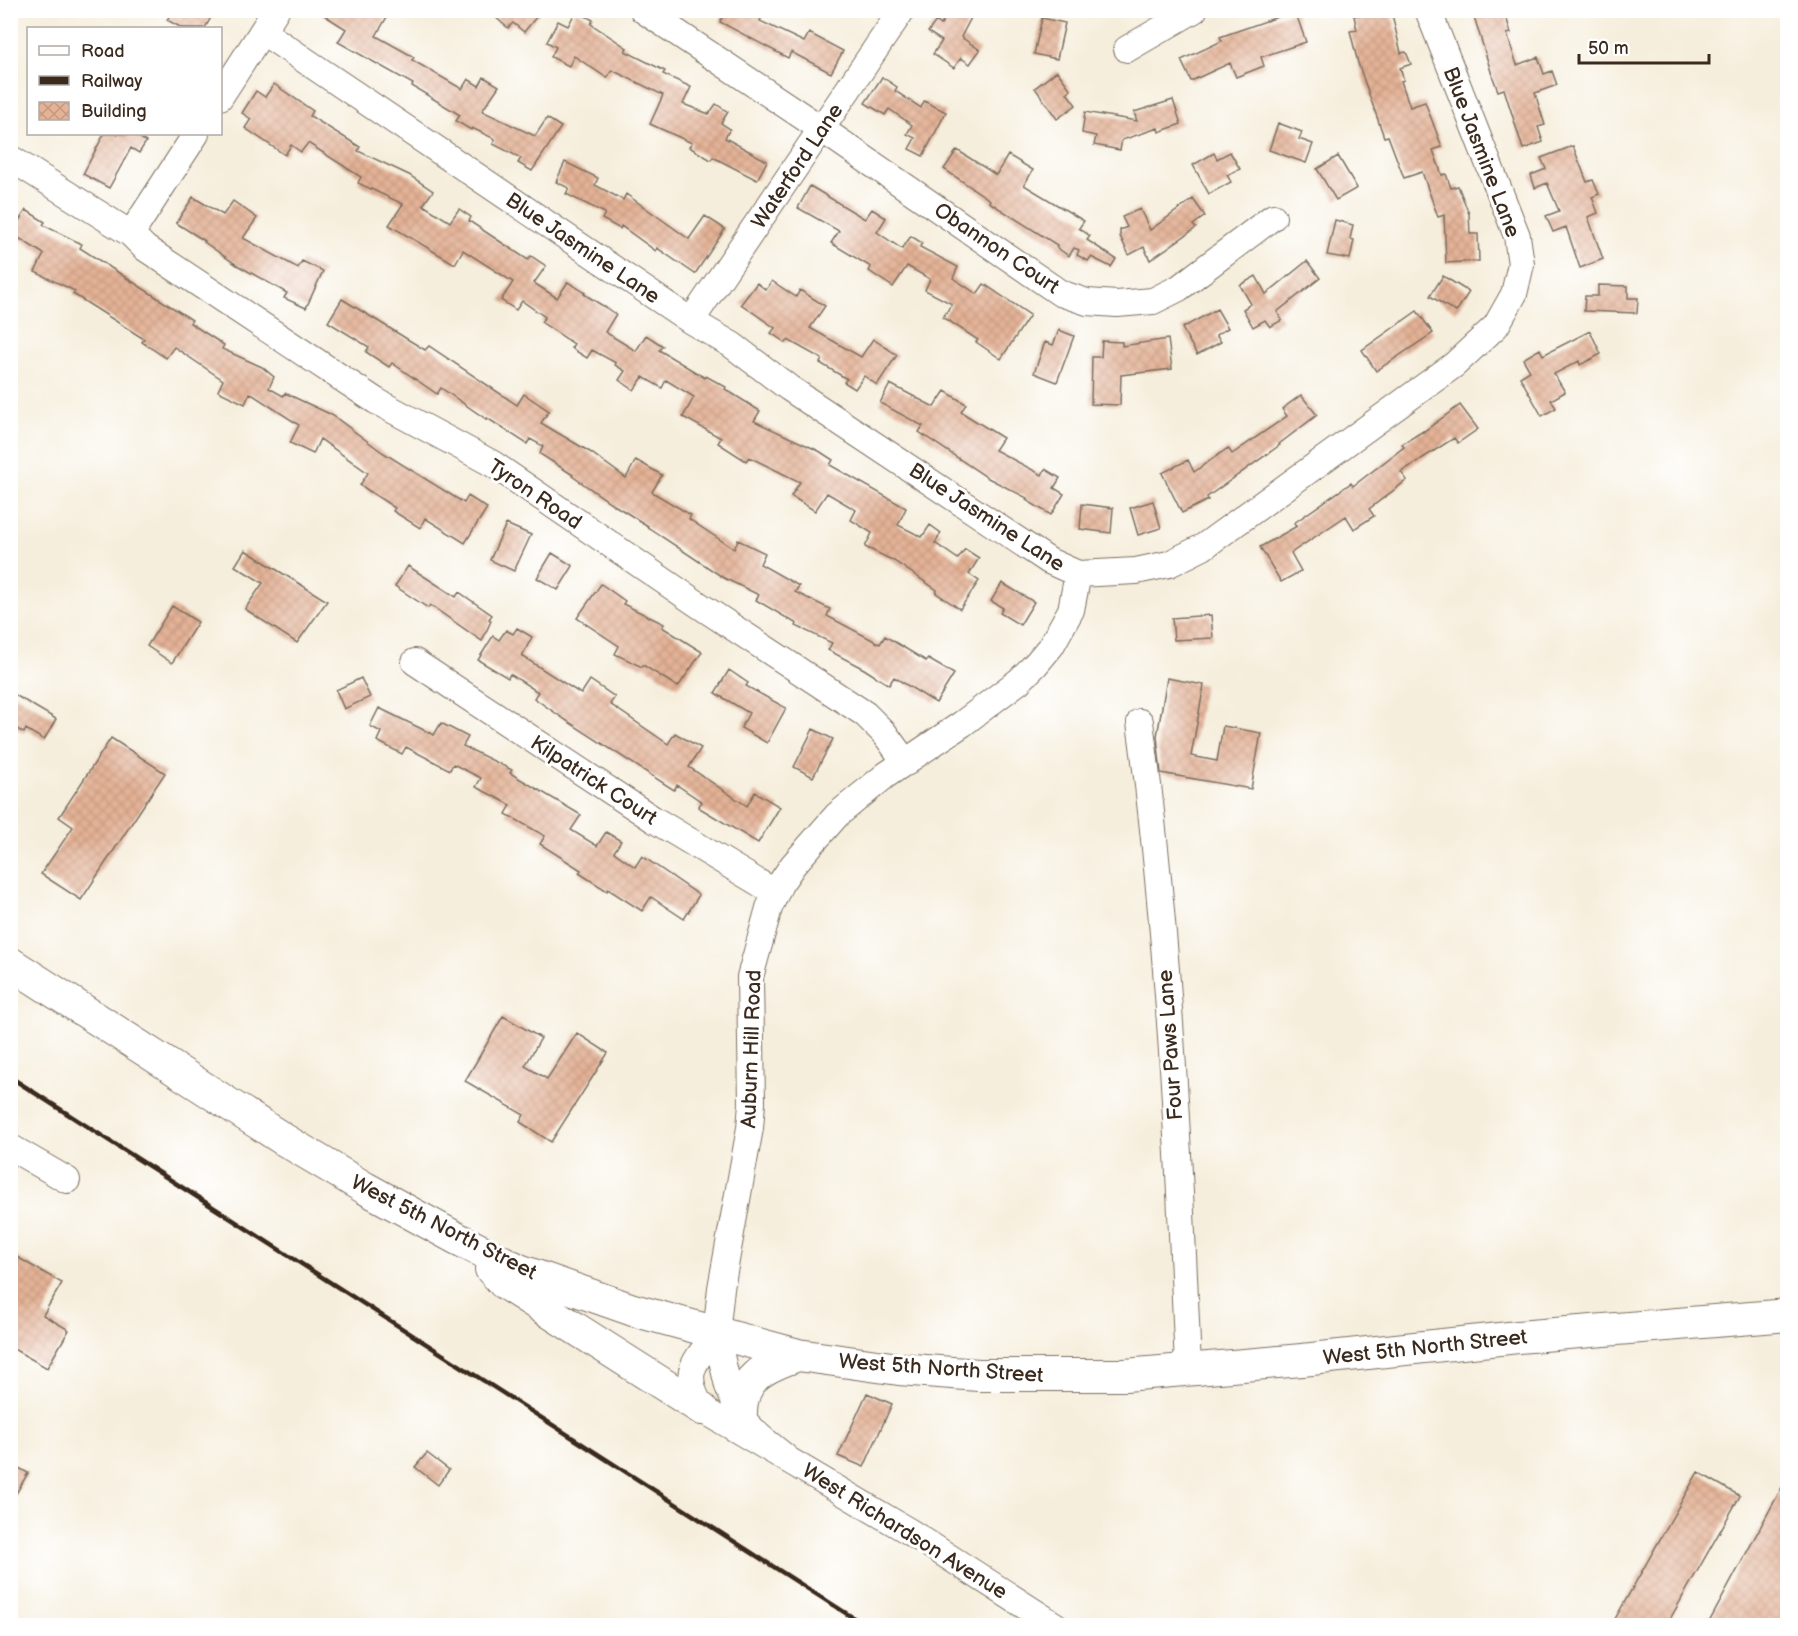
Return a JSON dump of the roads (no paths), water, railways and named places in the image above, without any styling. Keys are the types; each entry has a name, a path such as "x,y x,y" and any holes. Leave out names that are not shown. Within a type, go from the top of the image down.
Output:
{"main road":[{"name":"West 5th North Street","path":"10,963 283,1139 365,1188 519,1270 601,1299 716,1334 798,1355 899,1369 979,1375 1125,1375 1302,1360 1518,1337 1788,1316"},
{"path":"483,1252 493,1272 504,1283 702,1409"},
{"path":"741,1418 740,1403 751,1380 765,1368 798,1355"}],"street":[{"path":"222,94 276,10"},
{"name":"Obannon Court","path":"643,10 1060,293 1087,302 1117,304 1153,301 1179,288 1273,217"},
{"name":"Waterford Lane","path":"691,321 823,130 902,10"},
{"path":"1127,49 1194,10"},
{"name":"Blue Jasmine Lane","path":"263,32 691,321 732,345 789,388 1049,561 1078,574 1136,571 1169,564 1203,547 1454,365 1524,296 1517,236 1428,10"},
{"path":"138,241 195,135"},
{"name":"Tyron Road","path":"10,158 376,401 493,464 699,605 865,714 885,734 906,763"},
{"name":"Auburn Hill Road","path":"716,1334 721,1288 750,1128 752,1103 750,977 769,908 776,893 793,865 837,815 886,775 1019,681 1036,664 1051,646 1071,610 1078,574"},
{"name":"Kilpatrick Court","path":"416,662 653,819 776,893"},
{"name":"Four Paws Lane","path":"1140,722 1153,814 1172,1052 1188,1368"},
{"path":"10,1147 67,1180"},
{"path":"702,1409 692,1389 691,1373 693,1365 716,1334"},
{"name":"West Richardson Avenue","path":"716,1334 728,1386 741,1418 784,1456"},
{"name":"West Richardson Avenue","path":"702,1409 910,1532 1056,1626"}],"railway":[{"path":"10,1077 866,1626"}]}
